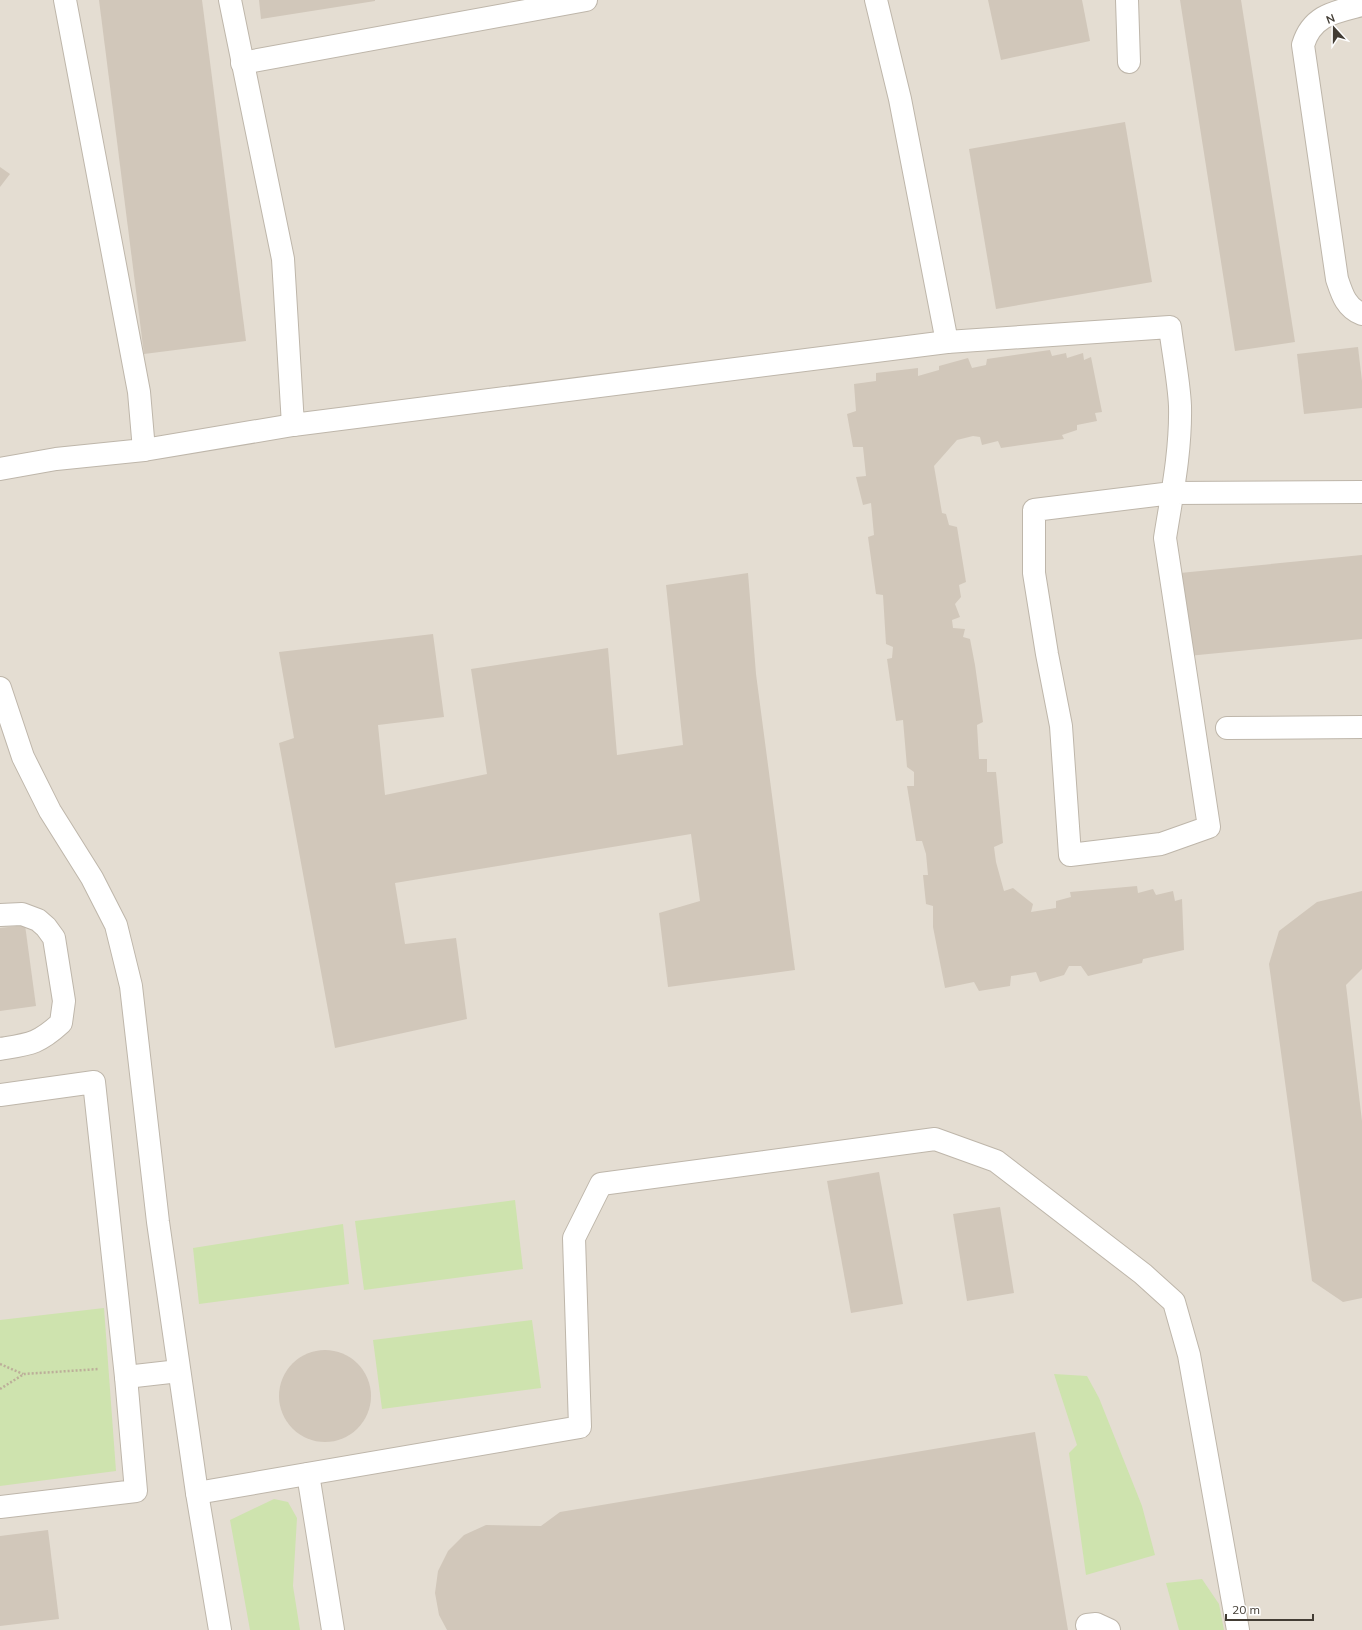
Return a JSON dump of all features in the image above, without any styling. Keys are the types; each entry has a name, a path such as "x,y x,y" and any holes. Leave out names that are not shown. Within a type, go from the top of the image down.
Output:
{"street":[{"path":"65,0 139,392 144,450"},
{"path":"230,0 283,259 293,425"},
{"path":"242,63 586,0"},
{"path":"876,0 900,99 947,342"},
{"path":"1127,0 1130,62"},
{"path":"1362,5 1333,13 1317,22 1307,34 1303,45 1337,279 1342,295 1353,311 1362,314"},
{"path":"0,469 56,459 144,450 293,425 947,342 1170,327 1180,406 1177,464 1172,493 1164,538 1209,827 1161,844 1070,855 1061,726 1047,654 1034,573 1034,510 1172,493 1362,492"},
{"path":"0,688 23,757 50,811 92,878 116,924 131,986 158,1222 197,1493 220,1630"},
{"path":"1226,728 1362,727"},
{"path":"0,916 22,914 38,920 46,927 54,938 64,1001 61,1024 49,1034 33,1044 0,1048"},
{"path":"0,1095 94,1082 125,1372 136,1491 0,1507"},
{"path":"197,1493 580,1428 574,1238 601,1184 935,1139 996,1161 1143,1274 1174,1302 1189,1355 1238,1630"},
{"path":"125,1372 179,1371"},
{"path":"308,1474 333,1630"},
{"path":"1087,1625 1096,1624 1109,1630"}],"path":[{"path":"0,1364 24,1374 125,1372"},
{"path":"0,1389 24,1374"}],"shaded area":[{"path":"0,0 1362,0 1362,1630 0,1630"}],"green space":[{"path":"515,1200 523,1269 364,1290 355,1221"},
{"path":"343,1224 349,1284 199,1304 193,1248"},
{"path":"104,1308 116,1471 0,1486 0,1320"},
{"path":"532,1320 541,1388 382,1409 373,1340"},
{"path":"1054,1374 1087,1376 1099,1398 1142,1506 1155,1555 1086,1575 1069,1453 1077,1445"},
{"path":"274,1499 288,1502 297,1518 293,1586 300,1630 250,1630 230,1520"},
{"path":"1202,1579 1219,1604 1224,1630 1179,1630 1166,1583"}],"building":[{"path":"99,0 202,0 246,341 144,354"},
{"path":"259,0 375,0 375,1 261,19"},
{"path":"988,0 1082,0 1090,41 1001,60"},
{"path":"1180,0 1241,0 1295,342 1235,351"},
{"path":"1125,122 1152,282 996,309 969,149"},
{"path":"0,167 10,174 0,187"},
{"path":"1358,347 1362,381 1362,408 1304,414 1297,354"},
{"path":"1050,350 1052,356 1066,353 1067,358 1083,353 1084,360 1091,357 1102,412 1095,413 1097,421 1077,425 1077,430 1062,435 1064,439 1001,448 998,441 982,445 980,437 973,436 957,440 934,466 942,513 946,514 949,525 957,527 966,582 959,585 961,597 955,604 960,617 952,620 953,628 965,629 963,637 970,639 983,722 977,725 979,759 987,759 987,772 996,772 1003,843 994,847 996,862 1004,891 1013,888 1033,904 1031,912 1056,908 1056,901 1071,897 1070,892 1137,886 1138,893 1153,889 1156,895 1173,891 1175,901 1182,899 1184,950 1143,959 1142,963 1088,976 1081,966 1069,966 1064,975 1040,982 1036,972 1011,976 1010,986 979,991 974,982 945,988 933,927 933,906 926,904 923,875 928,875 926,854 922,841 916,841 907,786 914,786 914,772 907,767 903,720 896,721 887,659 892,658 893,647 886,644 883,595 876,594 868,537 874,535 871,503 863,505 856,477 866,476 863,447 853,447 847,414 856,411 854,384 876,381 876,373 918,368 918,376 939,370 939,366 968,358 972,368 986,365 987,359"},
{"path":"1362,555 1362,639 1188,656 1180,573"},
{"path":"748,573 756,674 795,970 668,987 659,913 700,901 691,834 395,883 405,944 456,938 467,1019 335,1048 279,743 294,738 279,652 433,634 444,717 378,725 385,795 487,774 471,669 608,648 617,755 683,745 666,585"},
{"path":"1362,891 1362,969 1346,985 1362,1121 1362,1298 1343,1302 1312,1281 1269,964 1279,931 1317,902"},
{"path":"25,925 36,1006 0,1011 0,928"},
{"path":"879,1172 903,1304 851,1313 827,1181"},
{"path":"1000,1207 1014,1293 967,1301 953,1214"},
{"path":"325,1350 343,1353 358,1363 368,1378 371,1396 368,1414 358,1429 343,1439 325,1442 307,1439 292,1429 282,1414 279,1396 282,1378 292,1363 307,1353"},
{"path":"1035,1432 1068,1630 447,1630 439,1615 435,1593 438,1571 448,1551 464,1535 486,1525 541,1526 560,1512"},
{"path":"48,1530 59,1619 0,1626 0,1536"}]}
